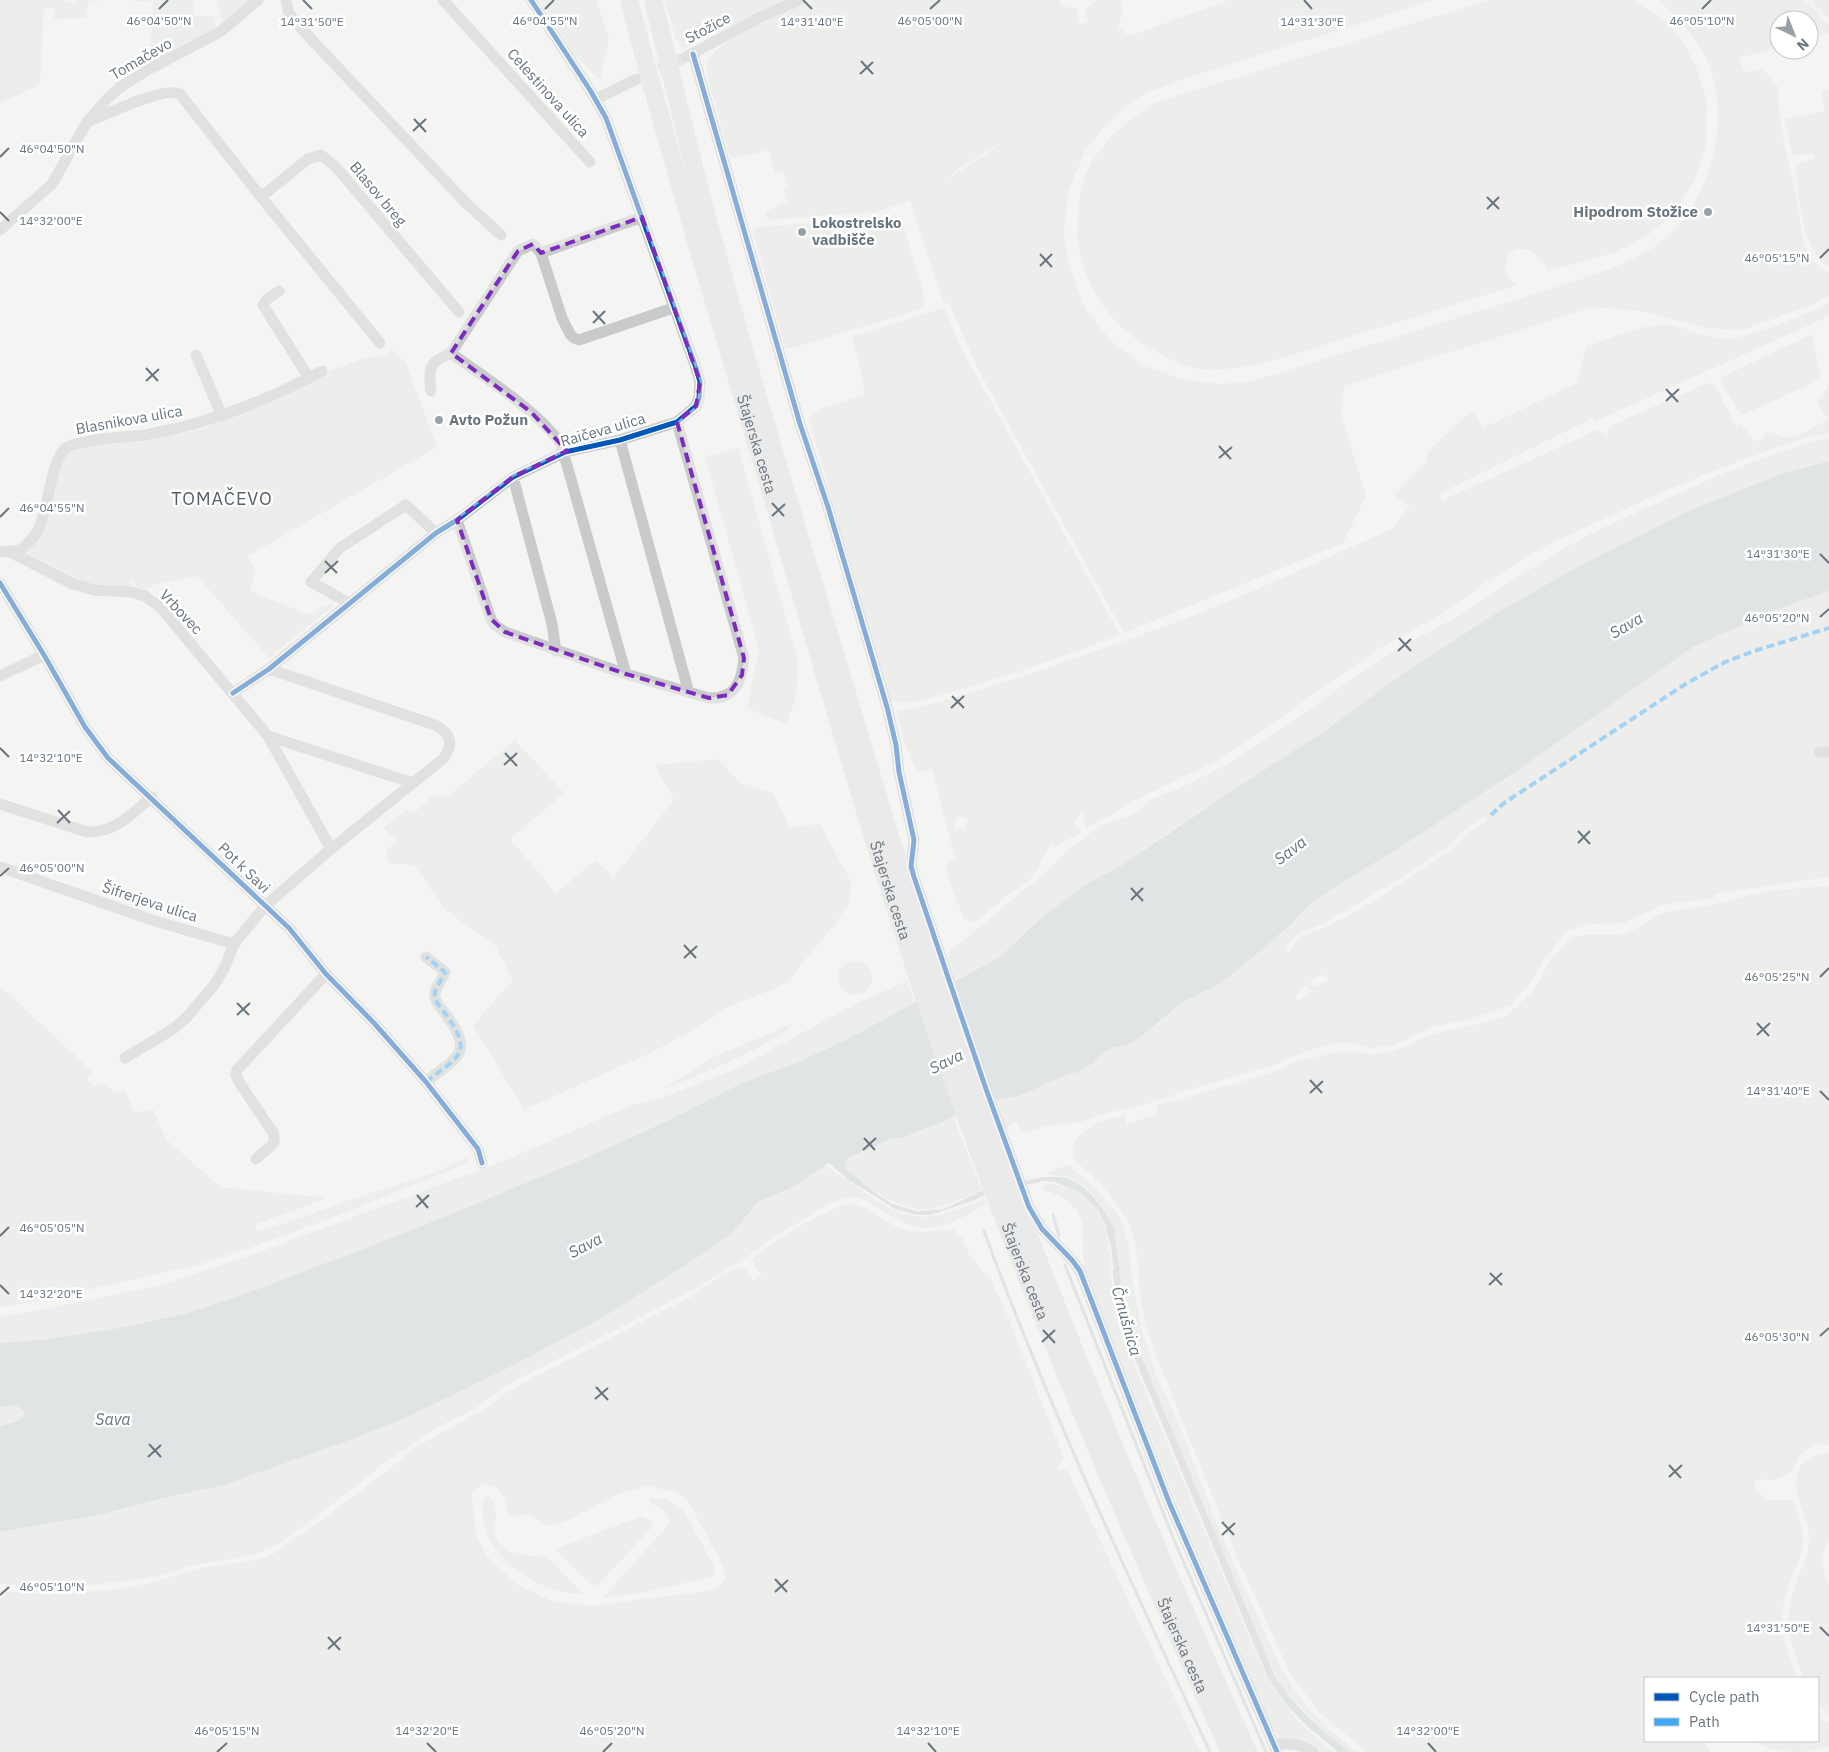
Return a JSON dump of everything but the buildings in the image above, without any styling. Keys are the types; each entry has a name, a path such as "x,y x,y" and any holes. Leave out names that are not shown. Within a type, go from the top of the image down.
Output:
{"main road":[{"name":"Štajerska cesta","path":"629,0 678,179 902,882"},
{"name":"Štajerska cesta","path":"653,0 709,222 769,433 902,882 956,1088 1017,1211 1111,1441 1171,1581 1248,1752"},
{"name":"Štajerska cesta","path":"1017,1211 1096,1450 1230,1752"}],"street":[{"name":"Tomačevo","path":"0,230 52,184 87,122 97,109 119,88 144,72 220,32 258,0"},
{"path":"286,0 289,14 466,203 501,235"},
{"name":"Celestinova ulica","path":"443,0 590,162"},
{"path":"531,0 596,99 637,79"},
{"name":"Stožice","path":"799,0 760,17 689,56 800,424 828,507 887,707 914,840 911,866 902,882"},
{"path":"87,122 149,97 167,92 175,92 186,100 261,197 380,343"},
{"name":"Raičeva ulica","path":"233,692 269,669 436,533 457,520 513,477 565,452 620,440 677,422 696,406 701,390 696,368 606,118 596,99"},
{"name":"Blasov breg","path":"261,197 308,159 321,155 336,167 459,312"},
{"path":"541,253 642,217"},
{"path":"431,391 430,367 441,357 451,353 518,252 533,244 541,253 562,318 574,338 580,340 673,308"},
{"path":"279,291 267,299 263,305 309,378"},
{"name":"Raičeva ulica","path":"451,353 531,412 551,430 562,444 626,674"},
{"path":"196,355 222,416"},
{"name":"Blasnikova ulica","path":"5,552 21,550 38,530 60,455 65,448 103,439 172,429 222,416 322,372"},
{"path":"457,520 484,602 495,625 505,632 626,674 709,698 723,698 734,689 742,674 744,658 677,422"},
{"name":"Raičeva ulica","path":"620,440 690,693"},
{"path":"513,477 552,624 556,651"},
{"path":"349,603 311,582 340,548 406,505 436,533"},
{"name":"Vrbovec","path":"5,552 73,584 94,590 131,592 153,601 233,692 268,736 331,848"},
{"name":"Pot k Savi","path":"0,583 85,727 108,758 152,797 289,928 326,974 374,1023 426,1082 478,1149 482,1163"},
{"path":"0,676 44,655"},
{"path":"268,736 413,783 444,758 449,751 450,741 447,734 441,729 269,669"},
{"name":"Pot k Savi","path":"265,906 331,848 413,783"},
{"path":"0,804 87,832 97,832 111,829 152,797"},
{"name":"Šifrerjeva ulica","path":"0,866 152,920 234,944"},
{"path":"902,882 986,1089 1017,1211 1042,1229 1080,1271 1169,1502 1276,1749 1290,1743 1299,1744 1313,1752"},
{"path":"125,1058 174,1029 186,1018 215,984 225,967 234,944 265,906"},
{"path":"426,957 445,972 434,996 458,1032 462,1044 461,1051 457,1057 426,1082"},
{"path":"256,1159 274,1143 274,1134 236,1075 238,1070 326,974"}],"highlighted area":[{"path":"642,217 700,382 696,406 677,422 744,658 742,675 728,695 709,698 626,674 505,632 491,619 457,520 513,477 567,451 531,412 451,353 518,251 533,244 541,253"}],"shaded area":[{"path":"0,0 64,0 76,3 76,0 104,0 89,1 86,18 54,19 55,8 44,7 40,85 0,103"},
{"path":"127,0 194,0 193,16 214,16 216,26 215,29 150,64 153,2"},
{"path":"217,0 252,0 224,23"},
{"path":"540,0 596,0 609,39 600,79 573,54"},
{"path":"665,0 784,0 683,49 675,37"},
{"path":"811,0 1060,0 1061,6 1077,9 1080,24 1088,22 1085,10 1097,0 1120,0 1123,9 1118,27 1126,34 1133,35 1229,0 1435,0 1186,78 1144,94 1112,118 1085,151 1068,192 1064,233 1070,269 1086,310 1112,342 1144,366 1181,379 1219,384 1253,381 1579,280 1640,256 1658,244 1679,224 1696,200 1711,162 1716,143 1718,122 1714,82 1708,62 1692,36 1659,0 1804,0 1814,10 1769,10 1769,50 1739,58 1744,72 1763,69 1779,88 1778,100 1781,127 1796,194 1803,240 1811,258 1829,273 1829,296 1809,306 1742,330 1706,328 1641,311 1593,307 1344,386 1341,415 1366,496 1343,543 1124,633 976,365 949,303 943,303 910,201 876,212 768,220 764,212 787,202 784,190 788,189 784,172 775,173 769,150 730,159 708,79 707,66 711,56 721,46 769,18","holes":["1001,143 1001,144 942,183 962,166"]},
{"path":"1489,0 1634,0 1661,17 1683,41 1697,69 1707,101 1706,145 1694,182 1673,215 1648,235 1616,252 1548,271 1539,257 1529,250 1521,249 1514,251 1506,262 1506,270 1518,285 1262,364 1216,369 1193,368 1161,354 1139,341 1127,332 1107,311 1091,286 1081,259 1077,238 1079,205 1082,186 1094,159 1109,140 1135,116 1154,103"},
{"path":"1810,0 1829,0 1829,18 1828,18"},
{"path":"1819,15 1829,25 1829,33 1819,36"},
{"path":"1829,89 1829,267 1820,260 1813,249 1803,222 1796,167 1801,162 1814,160 1813,154 1792,154 1785,119 1825,111 1821,91"},
{"path":"890,215 898,216 903,224 923,292 925,303 922,309 792,348 785,348 753,232 755,228 856,220"},
{"path":"1829,303 1829,316 1596,421 1591,416 1589,420 1441,493 1441,501 1597,430 1607,436 1612,425 1708,383 1715,385 1736,426 1741,423 1752,439 1761,442 1768,432 1783,437 1794,436 1829,419 1829,433 1801,439 1718,469 1658,494 1545,546 1485,583 1441,615 1378,649 1216,761 1138,799 1086,829 1083,812 1075,819 1074,824 1081,833 1053,847 1054,840 1033,876 1025,884 976,921 969,922 964,919 947,875 946,863 955,858 932,768 917,773 903,739 897,711 922,707 1031,674 1185,619 1394,528 1410,505 1394,495 1426,463 1427,455 1432,448 1473,409 1483,428 1577,383 1586,347 1637,329 1658,325 1675,326 1717,338 1735,338 1777,326","holes":["957,816 968,819 964,830 953,828"]},
{"path":"944,308 962,350 1120,635 1019,672 915,702 895,702 890,699 808,416 824,407 865,395 852,336"},
{"path":"1812,334 1821,379 1745,414 1741,414 1720,379"},
{"path":"392,350 406,363 437,447 248,556 255,572 250,590 307,614 316,613 320,606 327,607 331,603 334,605 269,658 197,576 157,584 148,591 136,587 135,582 131,581 130,587 94,585 83,583 56,572 27,554 63,459 71,452 85,446 150,440 206,428 325,373 365,358 385,355"},
{"path":"1829,385 1829,419 1823,413 1817,401 1820,398 1823,399 1825,390"},
{"path":"1829,438 1829,461 1781,474 1688,511 1577,567 1498,612 1404,673 1322,733 1172,830 1122,865 1083,886 1038,921 1001,956 954,980 948,953 1047,871 1073,846 1100,826 1134,814 1152,799 1178,789 1222,767 1297,718 1386,655 1451,620 1554,554 1596,531 1726,472 1804,444"},
{"path":"738,447 798,661 796,698 786,724 747,708 759,650 705,457"},
{"path":"1829,591 1829,877 1714,894 1714,898 1662,905 1624,923 1591,924 1568,931 1544,959 1531,982 1511,1005 1463,1021 1435,1026 1393,1046 1369,1048 1345,1042 1330,1044 1304,1052 1277,1064 1081,1122 1047,1126 1022,1134 1017,1122 1005,1129 997,1100 1019,1096 1068,1074 1079,1072 1093,1063 1102,1053 1114,1047 1125,1046 1159,1023 1183,1002 1219,984 1269,943 1307,907 1336,886 1393,852 1521,768 1693,647 1780,608","holes":["1487,815 1487,821 1465,835 1453,848 1372,902 1327,927 1301,936 1289,952 1285,950 1299,933 1323,924 1404,876 1448,846 1466,828","1324,974 1328,980 1314,988 1310,981","1306,985 1311,992 1298,1001 1295,996 1299,992 1298,990"]},
{"path":"515,740 564,793 510,839 556,893 596,860 611,875 611,881 674,799 655,765 718,759 739,782 773,793 790,827 820,824 851,882 850,901 833,927 788,982 730,1006 693,1030 652,1052 524,1110 473,1025 513,980 495,945 444,909 414,865 389,863 386,851 397,841 384,828 406,809 414,813 431,797 449,795"},
{"path":"1829,886 1829,1445 1813,1444 1799,1457 1792,1472 1774,1480 1756,1479 1754,1489 1769,1500 1794,1500 1801,1526 1803,1536 1802,1552 1785,1596 1782,1620 1784,1642 1798,1677 1644,1677 1644,1742 1705,1742 1710,1752 1367,1752 1320,1713 1291,1675 1240,1564 1156,1355 1143,1310 1135,1241 1129,1224 1119,1206 1075,1160 1073,1149 1075,1143 1082,1133 1092,1125 1100,1122 1124,1115 1127,1124 1158,1114 1156,1106 1268,1074 1298,1061 1342,1051 1374,1054 1392,1052 1428,1036 1479,1024 1507,1015 1533,991 1552,958 1572,938 1586,935 1628,933 1659,915 1672,911 1716,904 1767,891"},
{"path":"855,961 862,962 867,966 871,971 871,985 867,990 862,994 855,995 848,994 843,990 839,985 838,978 839,971 843,966 848,962"},
{"path":"907,981 914,1003 844,1041 798,1062 742,1083 665,1122 588,1157 415,1229 255,1290 185,1314 108,1330 40,1340 0,1343 0,1316 29,1312 157,1286 260,1252 509,1159 632,1105 659,1099 738,1068 853,1005"},
{"path":"0,986 94,1073 87,1079 94,1086 106,1083 114,1093 125,1090 135,1113 153,1109 166,1139 220,1187 328,1198 254,1225 258,1231 430,1174 468,1157 470,1162 331,1218 202,1264 34,1302 0,1307"},
{"path":"792,1024 785,1031 754,1050 664,1088 716,1056"},
{"path":"953,1116 982,1190 938,1207 913,1208 888,1199 846,1170 845,1165 848,1158 891,1139 905,1137 924,1130"},
{"path":"1068,1164 1103,1196 1122,1221 1130,1253 1132,1278 1141,1326 1155,1372 1180,1427 1225,1544 1280,1666 1295,1691 1310,1710 1328,1729 1357,1752 1348,1752 1326,1734 1282,1687 1246,1615 1126,1320 1114,1228 1103,1207 1087,1188 1071,1179 1046,1174"},
{"path":"824,1166 889,1208 903,1214 918,1217 934,1216 985,1199 987,1203 954,1221 937,1227 927,1228 909,1225 859,1198 849,1197 833,1202 769,1240 747,1257 689,1292 514,1381 473,1410 441,1425 382,1465 315,1518 271,1548 248,1556 190,1566 158,1576 127,1581 61,1588 0,1584 0,1532 103,1514 167,1497 221,1486 312,1452 457,1392 510,1367 602,1318 732,1233 758,1202 793,1187"},
{"path":"1046,1183 1076,1191 1089,1201 1099,1213 1105,1227 1108,1242 1114,1305 1120,1331 1256,1653 1271,1684 1297,1720 1334,1752 1319,1752 1295,1739 1280,1738 1269,1722 1188,1530 1099,1308 1084,1266 1082,1223 1077,1210 1064,1198 1043,1189"},
{"path":"851,1203 857,1205 891,1224 911,1231 925,1232 953,1229 962,1238 969,1254 991,1281 1002,1302 1064,1458 1057,1468 1068,1472 1200,1752 0,1752 0,1591 58,1595 125,1588 154,1582 201,1568 251,1561 275,1553 388,1470 414,1448 483,1410 506,1393 534,1377 691,1297 720,1276 743,1266 754,1281 762,1275 751,1260 799,1227","holes":["481,1484 495,1487 502,1494 509,1518 525,1515 549,1526 563,1523 620,1493 648,1486 675,1492 688,1501 724,1567 725,1579 719,1586 707,1591 591,1606 552,1601 516,1584 487,1556 476,1535 472,1494"]},
{"path":"17,1405 24,1410 23,1417 15,1422 0,1426 0,1407"},
{"path":"1829,1453 1829,1540 1824,1550 1822,1561 1829,1583 1829,1714 1819,1704 1819,1677 1804,1677 1789,1633 1788,1622 1791,1599 1809,1542 1809,1533 1797,1493 1797,1475 1805,1461 1818,1455"},
{"path":"489,1497 494,1502 496,1509 495,1532 497,1540 503,1547 513,1552 530,1556 548,1557 583,1594 555,1590 541,1585 516,1570 505,1560 495,1549 485,1528 483,1499"},
{"path":"650,1499 667,1499 684,1511 714,1566 715,1576 650,1591 604,1598 671,1522 662,1509 651,1503"},
{"path":"642,1516 651,1521 653,1526 601,1582 593,1586 555,1549"},
{"path":"1819,1718 1829,1723 1829,1747 1810,1751 1788,1751 1760,1745 1756,1742 1819,1742"}],"water":[{"name":"Sava","path":"1829,461 1829,591 1780,608 1693,647 1521,768 1393,852 1336,886 1307,907 1292,923 1245,964 1219,984 1183,1002 1139,1038 1125,1046 1114,1047 1102,1053 1093,1063 1079,1072 1068,1074 1019,1096 997,1100 953,1116 905,1137 891,1139 848,1158 845,1165 847,1170 878,1195 905,1209 922,1213 939,1210 997,1186 1047,1177 1067,1178 1092,1195 1114,1228 1126,1320 1274,1674 1289,1696 1308,1716 1350,1752 1338,1752 1309,1728 1288,1707 1268,1678 1122,1328 1111,1247 1099,1211 1079,1192 1055,1182 1043,1181 985,1195 930,1215 912,1214 895,1209 847,1179 829,1163 793,1187 758,1202 732,1233 602,1318 510,1367 405,1418 221,1486 167,1497 103,1514 0,1532 0,1426 15,1422 23,1417 24,1411 17,1405 0,1407 0,1343 40,1340 108,1330 185,1314 255,1290 415,1229 588,1157 665,1122 742,1083 798,1062 844,1041 1001,956 1038,921 1083,886 1122,865 1322,733 1404,673 1498,612 1577,567 1688,511 1781,474"}],"waterway":[{"name":"Črnušnica","path":"895,1206 916,1213 938,1211"},
{"path":"1053,1215 1059,1236"},
{"path":"984,1231 1035,1363 1091,1494 1210,1752"},
{"path":"1065,1265 1174,1540 1266,1752"},
{"name":"Črnušnica","path":"1114,1271 1117,1294"}],"tunnel":[{"path":"644,76 686,57"}],"marked path":[{"path":"1491,815 1504,803 1687,683 1725,662 1829,628"},
{"path":"426,957 445,972 435,990 435,997 438,1005 455,1029 460,1039 461,1047 453,1060 426,1082"}],"cycle path":[{"path":"233,693 269,669 436,533 457,520 513,477 565,452 620,440 677,422 696,406 699,398 700,382 696,368 606,118 590,90 531,0"},
{"path":"693,54 800,424 828,507 887,707 914,840 911,866 914,877 986,1089 1029,1207 1042,1229 1080,1271 1169,1502 1277,1752"},
{"path":"0,583 85,727 108,758 289,928 326,974 374,1023 426,1082 478,1149 482,1163"}],"place":[{"name":"Hipodrom Stožice","path":"1708,212"},
{"name":"Lokostrelsko vadbišče","path":"802,232"},
{"name":"Avto Požun","path":"439,420"}],"district":[{"name":"TOMAČEVO","path":"222,499"}]}
